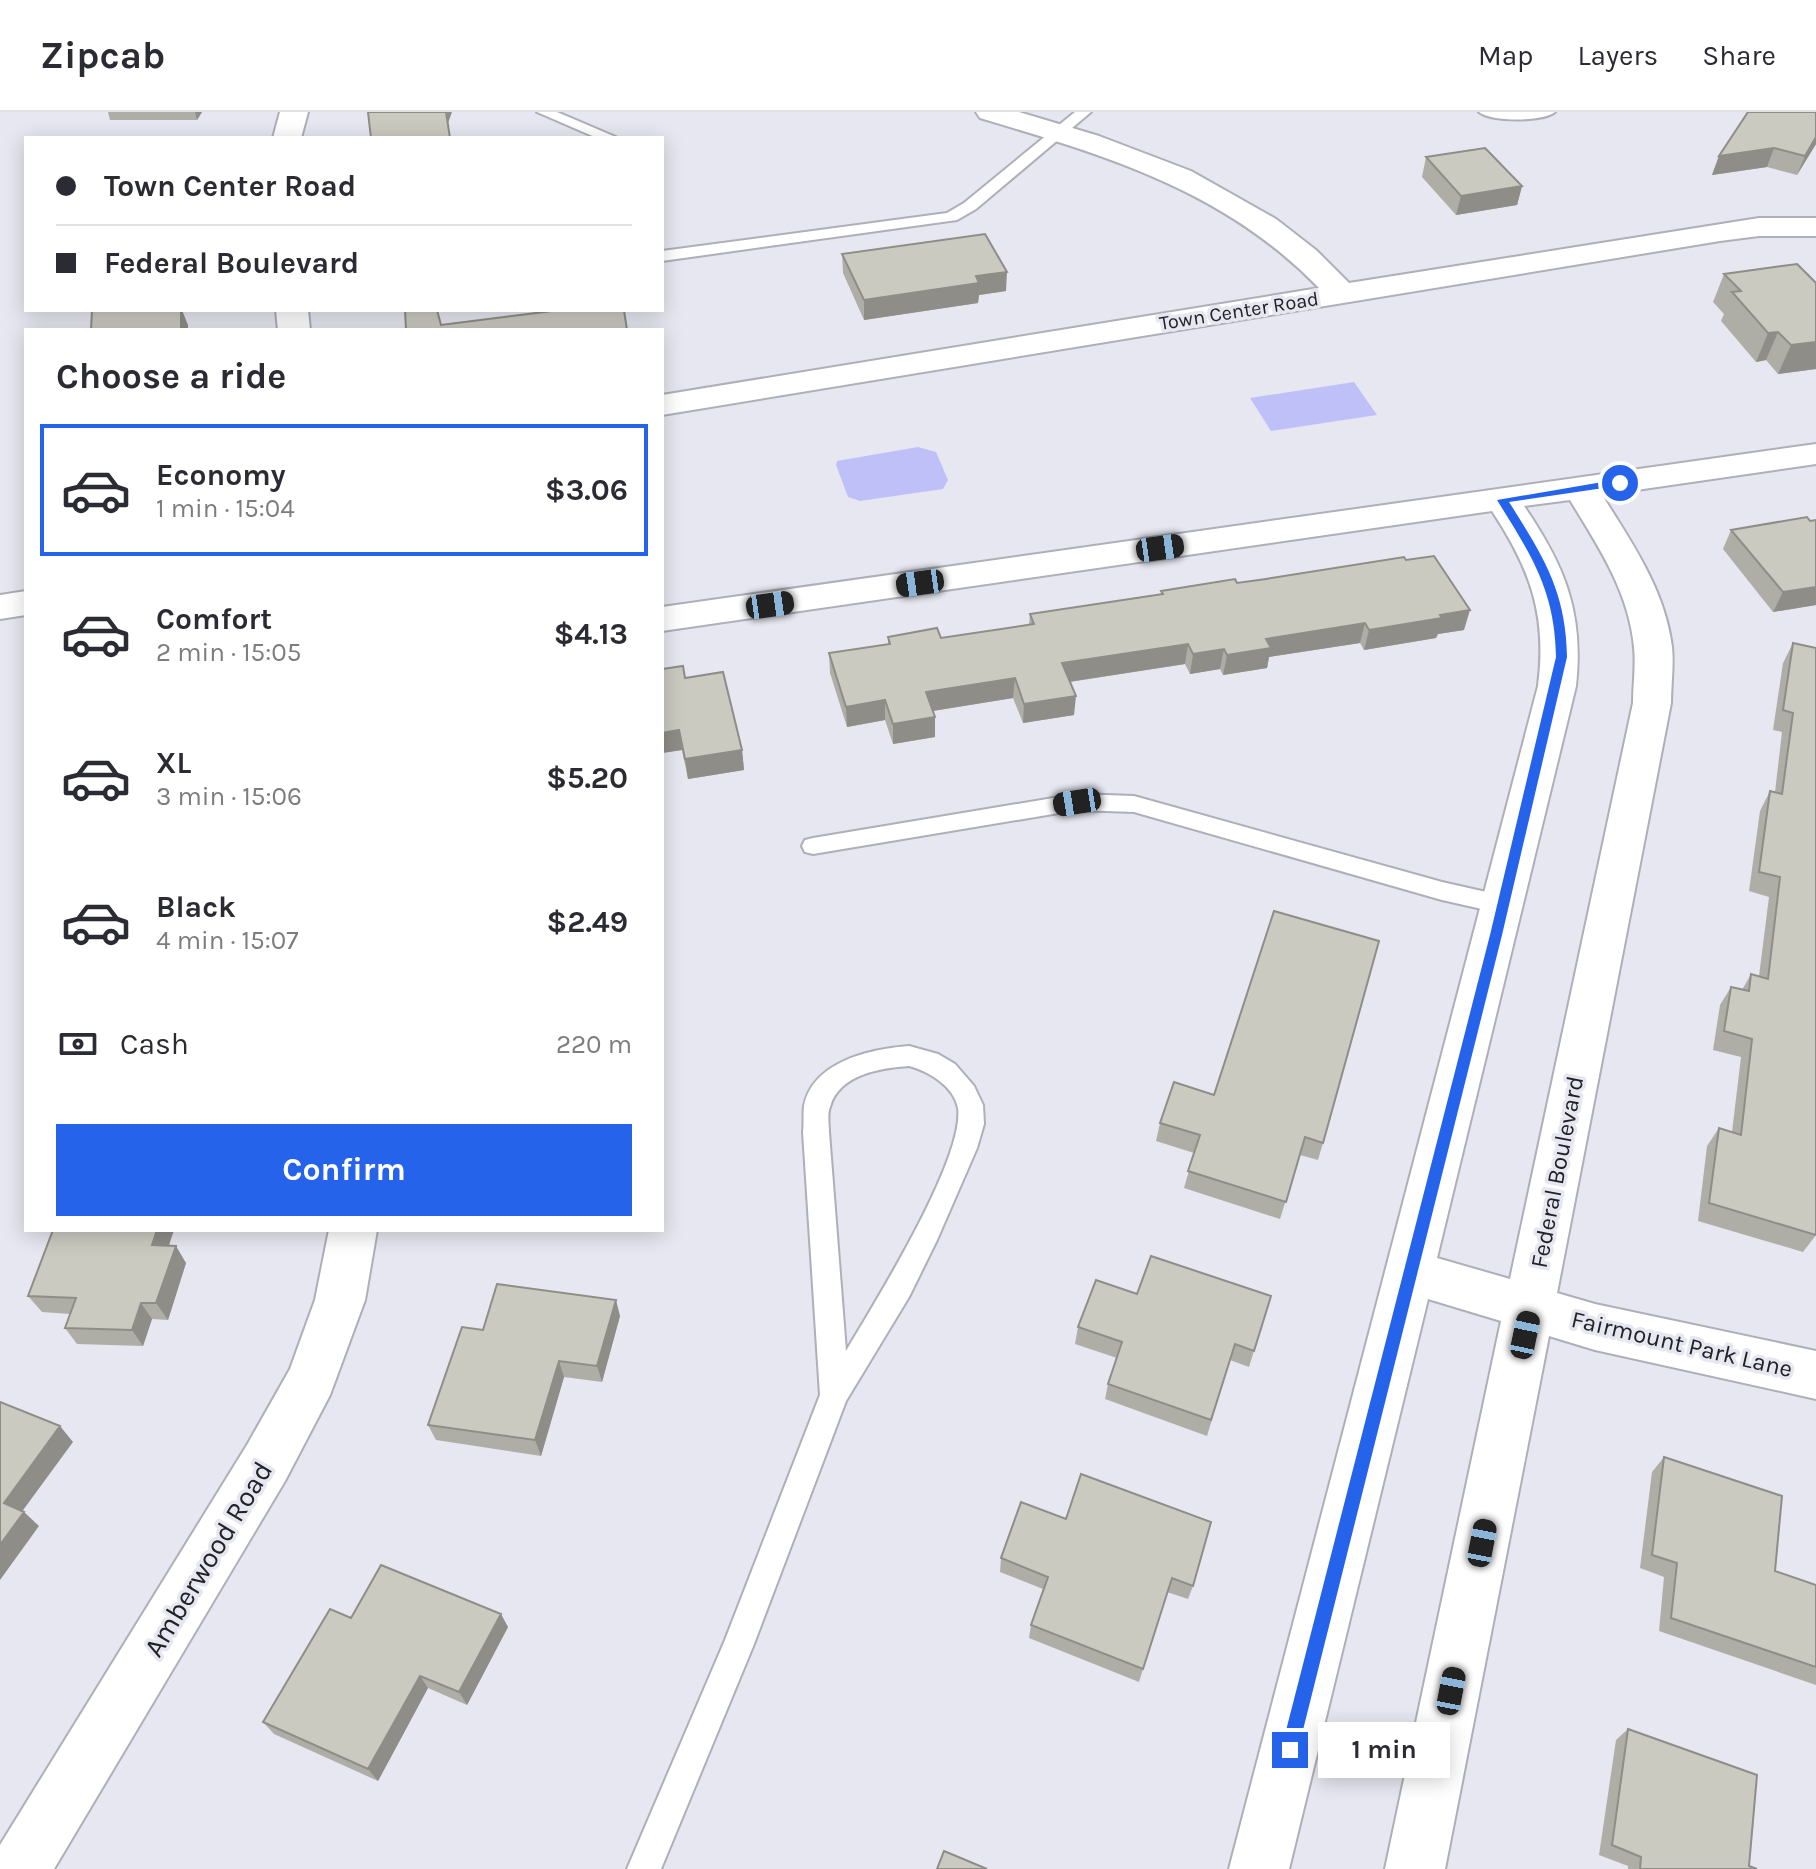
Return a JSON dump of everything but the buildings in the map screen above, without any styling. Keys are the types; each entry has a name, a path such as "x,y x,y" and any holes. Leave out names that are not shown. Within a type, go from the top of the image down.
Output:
{"street":[{"path":"288,136 294,112"},
{"path":"990,112 1162,168 1212,189 1287,237 1343,295"},
{"name":"Town Center Road","path":"664,405 1720,232 1816,227"},
{"path":"664,619 1816,454"},
{"name":"Federal Boulevard","path":"1415,1869 1652,703 1653,645 1644,604 1615,543 1580,488"},
{"path":"1259,1869 1504,905 1562,657 1561,624 1554,592 1542,564 1502,500"},
{"path":"0,607 24,603"},
{"name":"Amberwood Road","path":"32,1866 266,1463 312,1378 340,1300 353,1232"},
{"name":"Fairmount Park Lane","path":"1411,1272 1595,1327 1816,1375"}],"lane":[{"path":"544,112 599,136"},
{"path":"664,256 951,217 970,206 1084,112"},
{"path":"1486,112 1512,115 1548,112"},
{"path":"813,846 1077,802 1112,801 1134,804 1504,905"},
{"path":"644,1869 739,1644 834,1395 899,1288 924,1240 964,1148 971,1124 970,1105 965,1093 946,1071 929,1061 909,1056 880,1058 849,1069 831,1083 817,1104 816,1132 834,1395"}],"shaded area":[{"path":"1354,382 1377,415 1271,431 1250,398"},
{"path":"918,447 936,452 948,480 943,489 860,501 848,497 837,461"}],"route":[{"path":"1290,1750 1496,935 1562,657 1561,624 1554,592 1522,528 1502,500 1620,483"}]}
